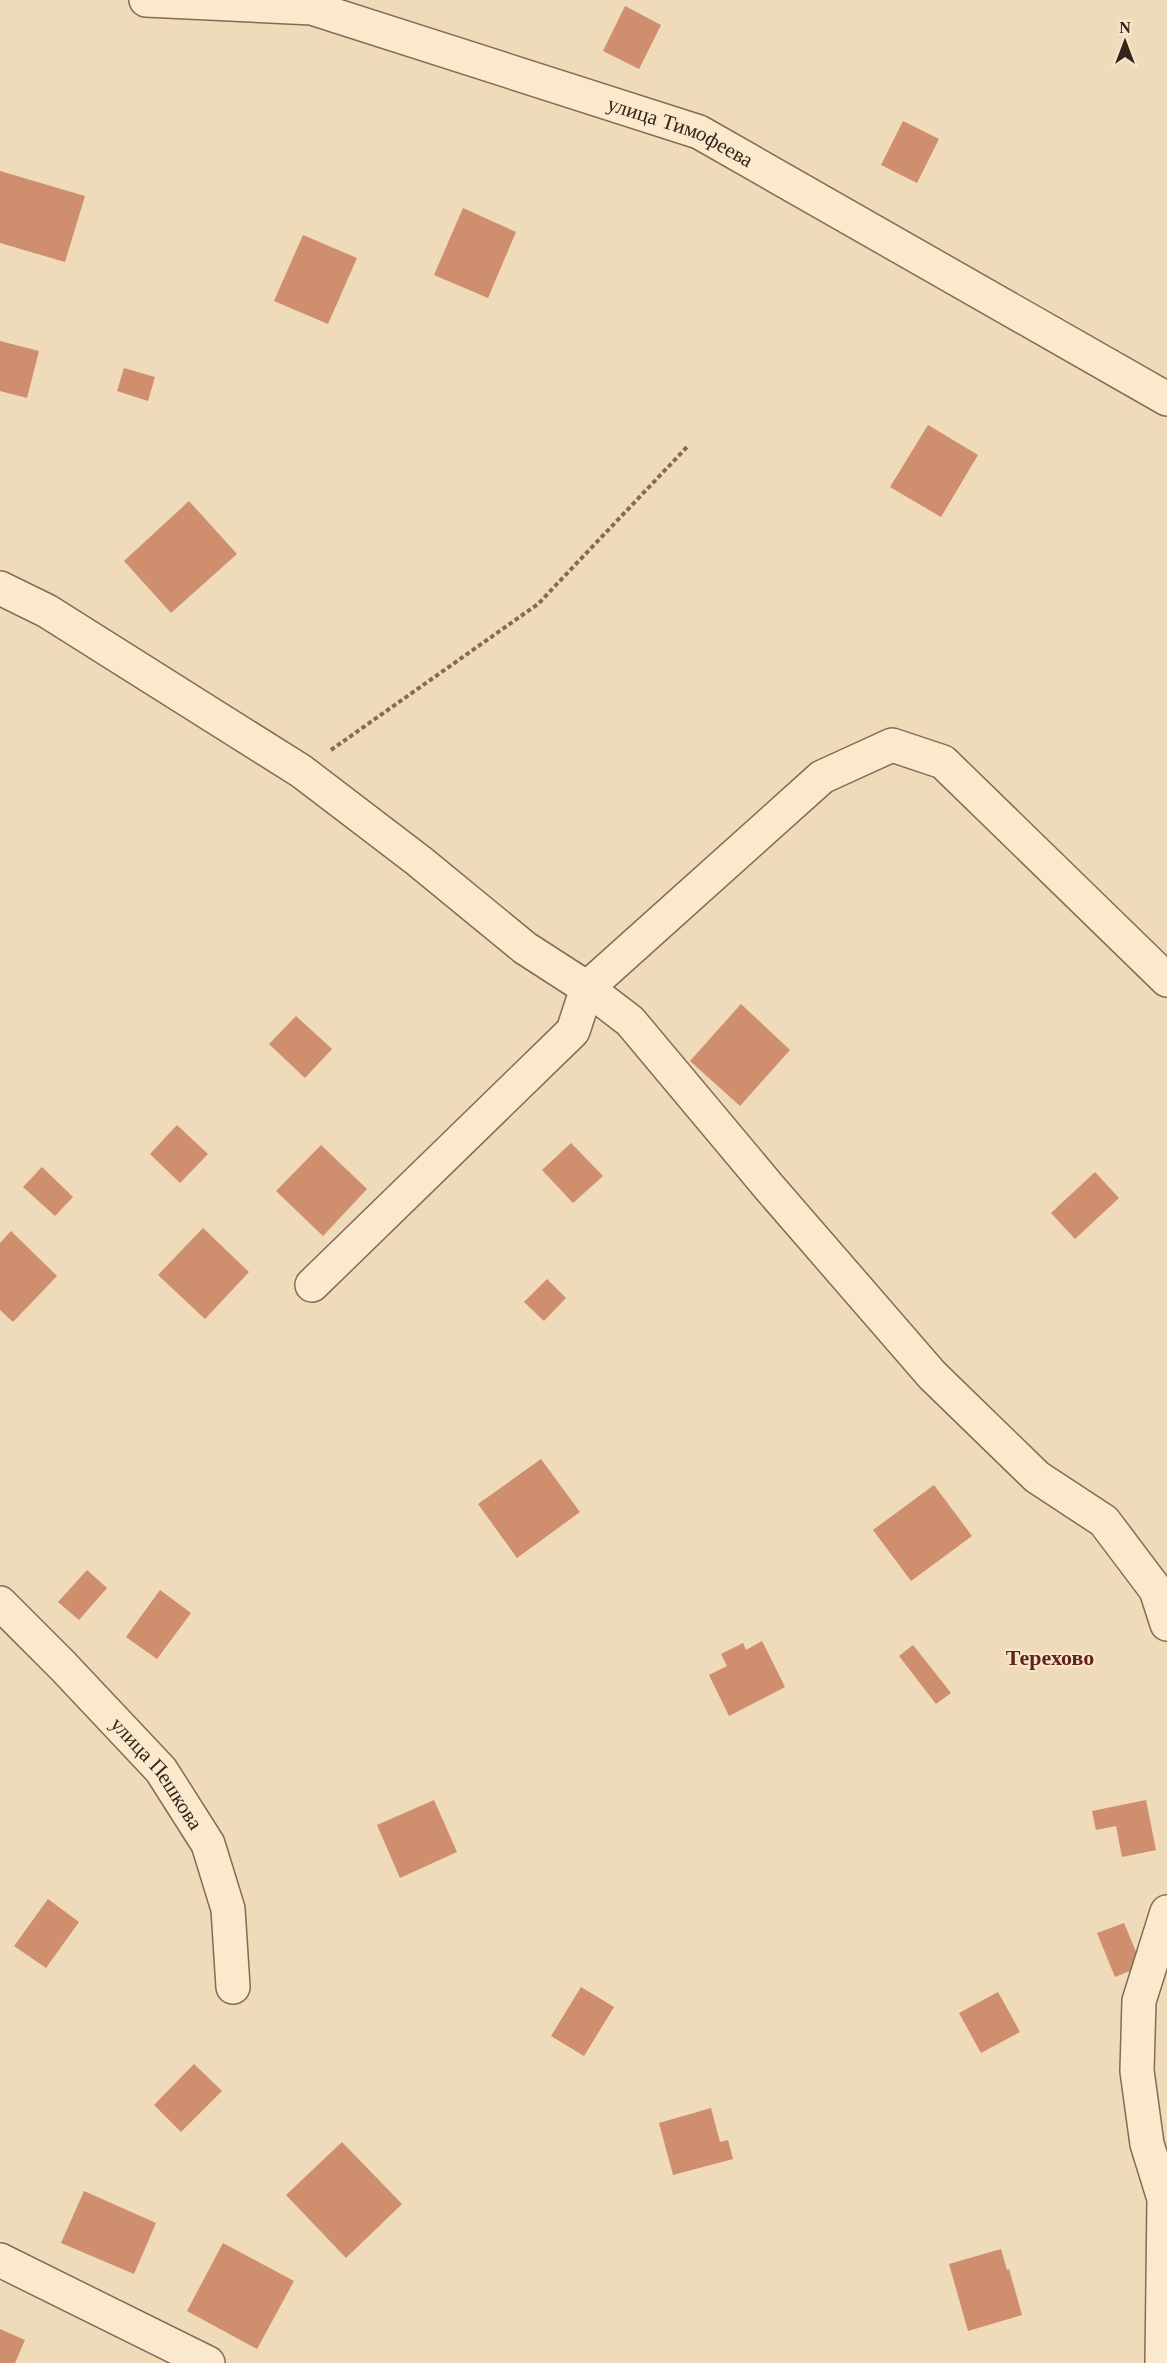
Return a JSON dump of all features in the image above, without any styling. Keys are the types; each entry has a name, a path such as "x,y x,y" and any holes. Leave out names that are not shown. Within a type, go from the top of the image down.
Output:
{"street":[{"name":"улица Тимофеева","path":"146,0 312,8 699,132 1163,386"},
{"path":"0,588 47,611 301,771 419,861 525,948 587,988 630,1021 769,1187 932,1375 1037,1477 1104,1521 1156,1590 1167,1624"},
{"path":"312,1285 573,1031 587,988 822,777 892,745 943,762 1167,980"},
{"name":"улица Пешкова","path":"0,1603 161,1770 208,1844 228,1909 233,1987"},
{"path":"1162,2363 1166,2199 1147,2144 1137,2071 1139,2001 1167,1912"},
{"path":"0,2260 208,2363"}],"path":[{"path":"301,771 538,604 687,447"}],"building":[{"path":"625,6 661,25 639,69 603,51"},
{"path":"903,121 939,139 917,183 881,165"},
{"path":"0,171 85,196 65,262 0,243"},
{"path":"463,208 516,232 488,298 434,275"},
{"path":"303,235 357,258 328,324 274,301"},
{"path":"0,341 39,351 27,398 0,391"},
{"path":"124,368 155,377 148,401 117,391"},
{"path":"928,425 978,455 941,517 890,487"},
{"path":"189,501 237,554 171,613 124,561"},
{"path":"741,1004 790,1050 740,1106 690,1061"},
{"path":"296,1016 332,1049 305,1078 269,1044"},
{"path":"177,1125 208,1154 180,1183 150,1154"},
{"path":"571,1143 603,1176 573,1203 542,1170"},
{"path":"321,1145 367,1189 323,1236 276,1191"},
{"path":"42,1167 73,1197 55,1216 23,1187"},
{"path":"1095,1172 1119,1198 1075,1239 1051,1213"},
{"path":"203,1228 249,1272 205,1319 158,1275"},
{"path":"11,1231 57,1276 13,1322 0,1310 0,1243"},
{"path":"547,1279 566,1298 544,1321 524,1302"},
{"path":"541,1459 580,1512 517,1558 478,1504"},
{"path":"934,1485 972,1536 911,1581 873,1530"},
{"path":"87,1570 107,1588 79,1620 58,1602"},
{"path":"160,1590 191,1613 157,1659 126,1637"},
{"path":"762,1641 785,1687 729,1716 709,1675 727,1666 721,1654 743,1643 746,1650"},
{"path":"913,1645 951,1693 936,1704 899,1656"},
{"path":"434,1800 457,1852 400,1878 377,1825"},
{"path":"1146,1800 1156,1850 1122,1857 1116,1826 1096,1830 1092,1811"},
{"path":"48,1899 79,1922 46,1968 14,1946"},
{"path":"1124,1923 1142,1966 1115,1977 1097,1933"},
{"path":"581,1987 614,2007 584,2056 551,2036"},
{"path":"998,1992 1020,2032 981,2053 959,2013"},
{"path":"194,2064 222,2091 181,2132 154,2105"},
{"path":"711,2108 720,2142 728,2140 733,2159 673,2175 659,2123"},
{"path":"342,2142 402,2204 346,2258 286,2195"},
{"path":"84,2191 156,2223 134,2274 61,2243"},
{"path":"223,2243 294,2281 257,2349 187,2311"},
{"path":"1001,2249 1022,2315 968,2331 949,2264"},
{"path":"0,2329 25,2340 15,2363 0,2363"}],"district":[{"name":"Терехово","path":"1050,1657"}]}
